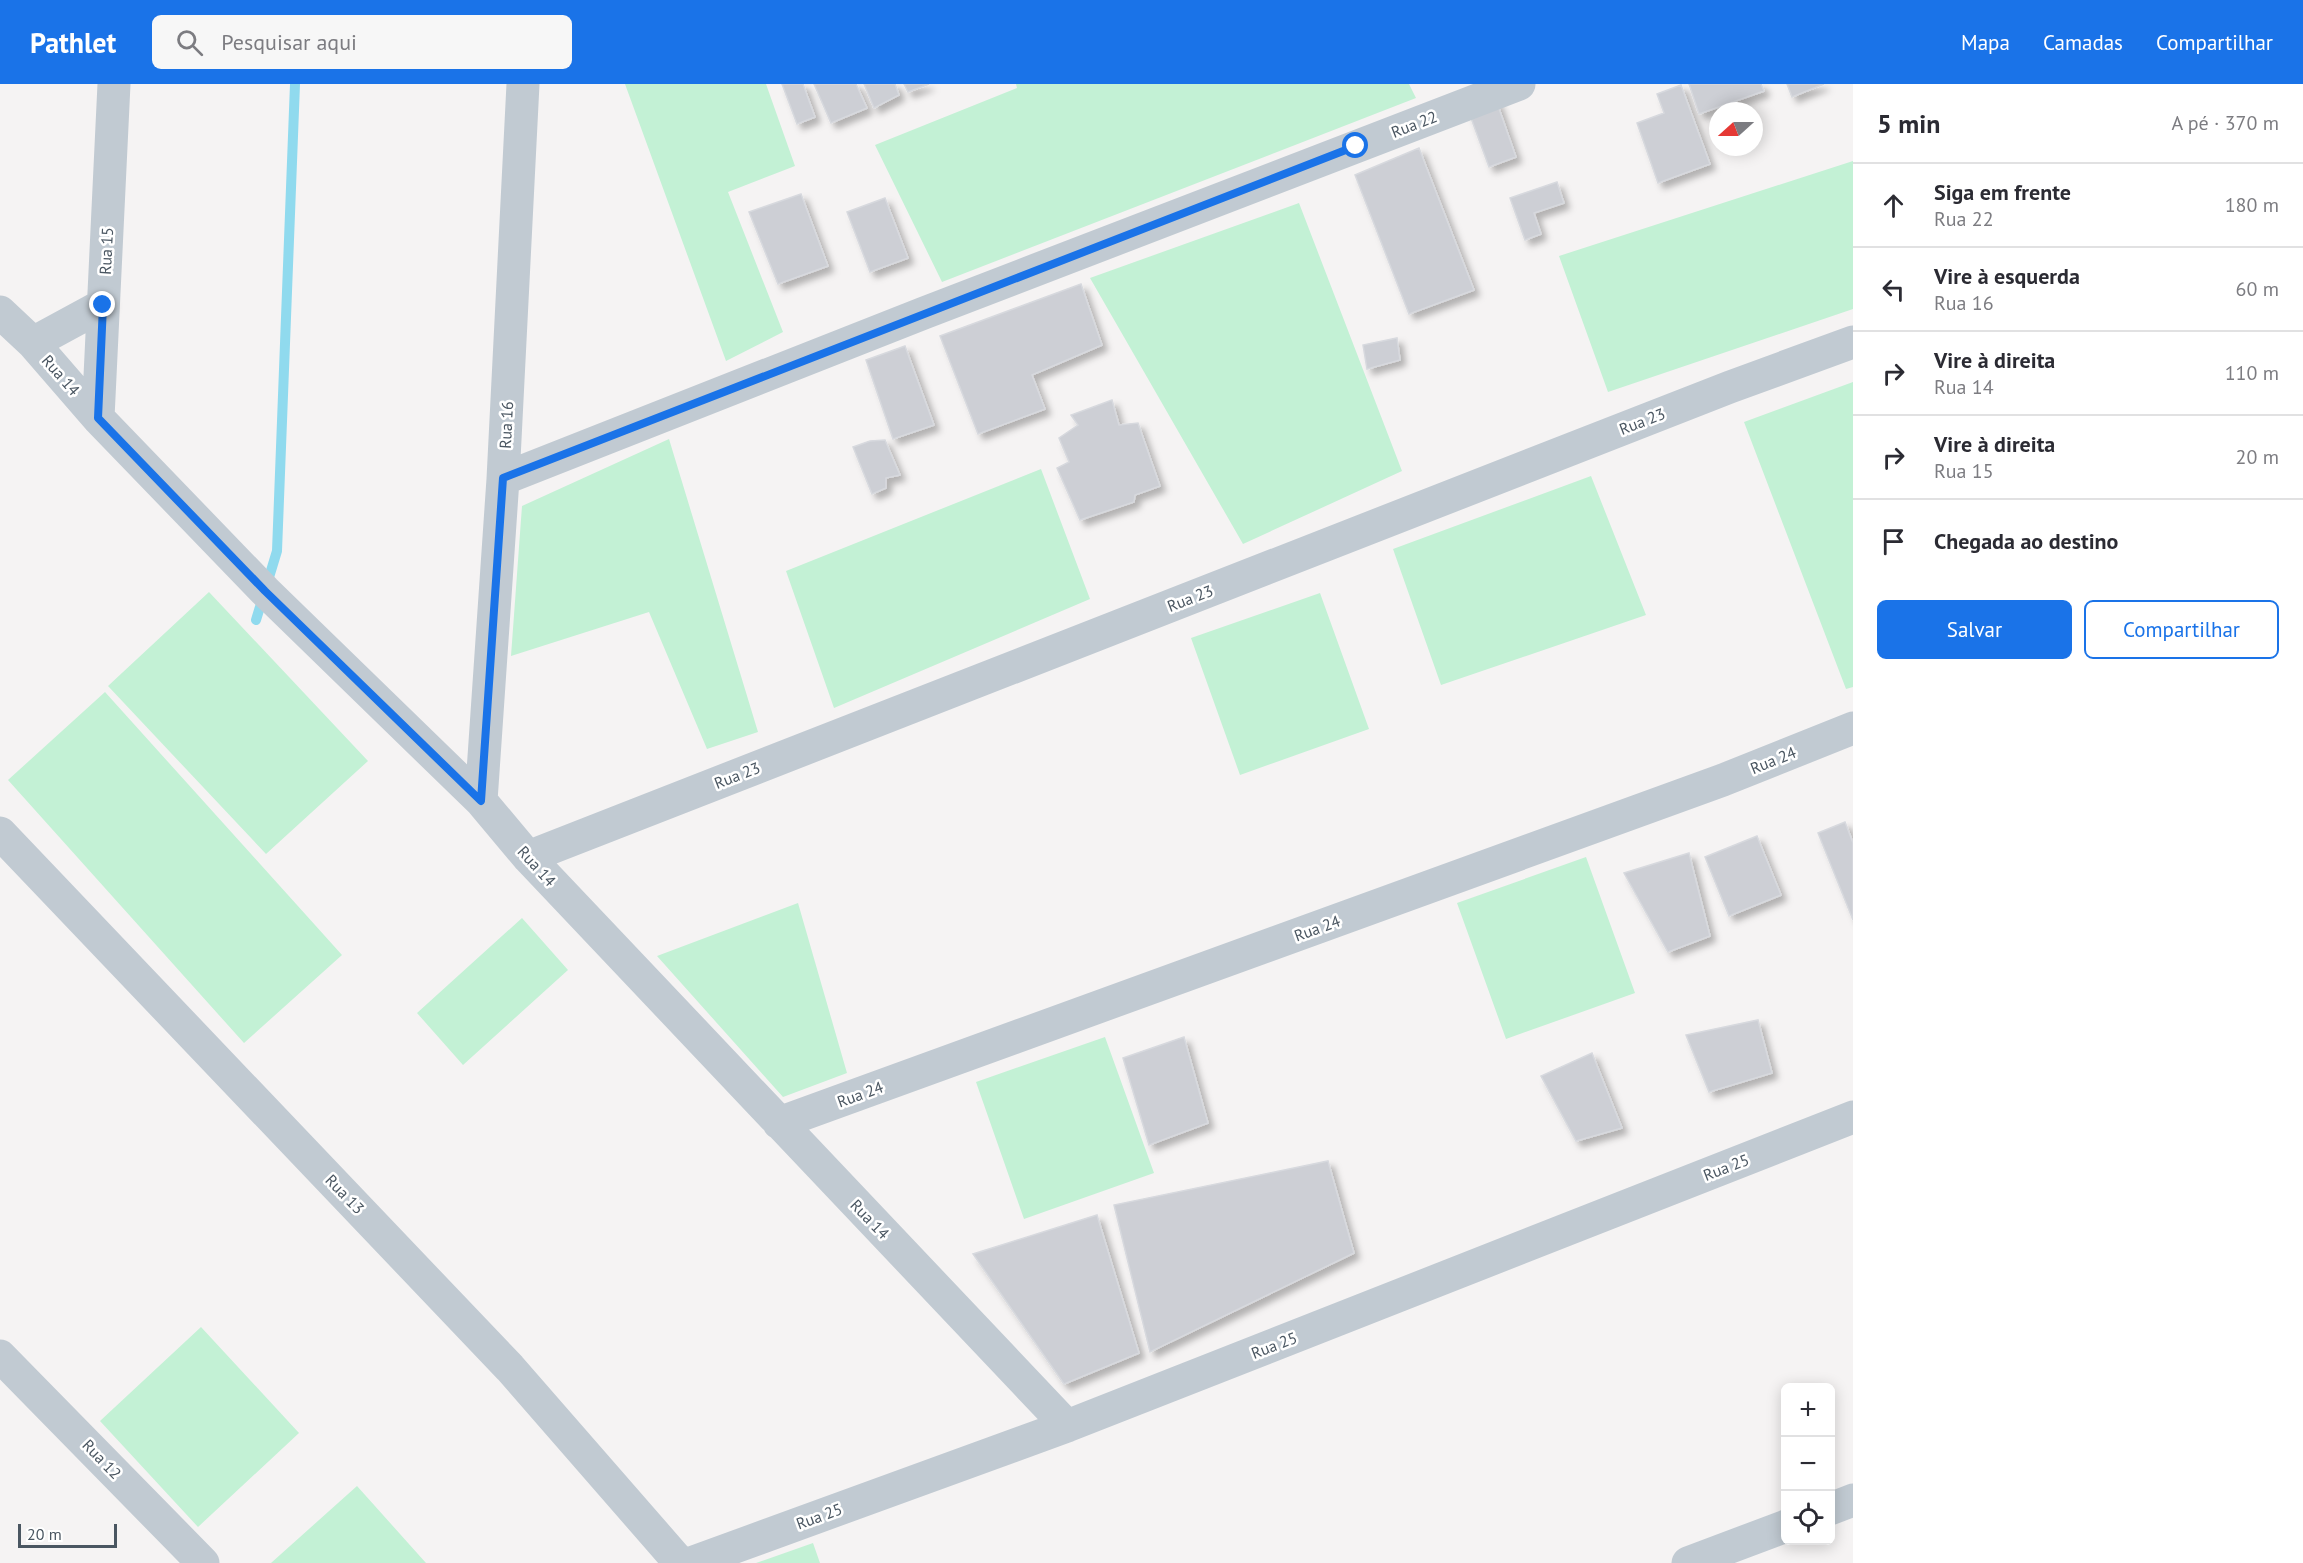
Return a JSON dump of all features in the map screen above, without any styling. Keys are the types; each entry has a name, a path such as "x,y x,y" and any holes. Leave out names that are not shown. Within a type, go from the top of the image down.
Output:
{"street":[{"name":"Rua 15","path":"98,418 114,84"},
{"name":"Rua 16","path":"481,801 503,478 523,84"},
{"name":"Rua 22","path":"503,478 1519,84"},
{"path":"33,343 103,305"},
{"name":"Rua 14","path":"0,312 33,343 98,418 265,591 481,801 528,857 1067,1426"},
{"name":"Rua 23","path":"528,857 1730,387 1853,342"},
{"name":"Rua 24","path":"779,1123 1723,780 1853,728"},
{"name":"Rua 13","path":"0,833 510,1368 680,1563"},
{"name":"Rua 25","path":"691,1563 1067,1426 1853,1117"},
{"name":"Rua 12","path":"0,1356 203,1563"},
{"path":"1835,1507 1853,1500"},
{"path":"1688,1563 1781,1528"}],"green space":[{"path":"625,84 766,84 795,166 728,192 783,332 726,361"},
{"path":"1016,84 1409,84 1416,98 942,282 875,145 1017,88"},
{"path":"1853,161 1853,309 1608,392 1559,256"},
{"path":"1299,203 1402,471 1243,544 1090,278"},
{"path":"1853,382 1853,687 1846,689 1744,422"},
{"path":"669,439 758,732 707,749 649,612 511,656 522,506"},
{"path":"1041,469 1090,599 834,708 786,571"},
{"path":"1591,476 1646,615 1441,685 1393,549"},
{"path":"209,592 368,761 266,854 108,686"},
{"path":"1320,593 1369,729 1240,775 1191,638"},
{"path":"105,692 342,955 244,1043 8,780"},
{"path":"1586,857 1635,993 1506,1039 1457,903"},
{"path":"798,903 847,1073 783,1097 657,956"},
{"path":"522,918 568,970 463,1065 417,1013"},
{"path":"1105,1037 1154,1173 1024,1219 976,1082"},
{"path":"201,1327 299,1433 198,1527 100,1421"},
{"path":"357,1486 426,1563 271,1563"},
{"path":"813,1543 820,1563 756,1563"}],"building":[{"path":"782,84 803,84 815,117 797,124"},
{"path":"814,84 856,84 867,108 831,123"},
{"path":"864,84 895,84 899,95 874,108"},
{"path":"904,84 929,84 908,92"},
{"path":"1689,84 1761,84 1764,91 1733,102 1709,102 1709,110 1699,114"},
{"path":"1787,84 1824,84 1792,97"},
{"path":"1681,85 1710,164 1658,183 1637,123 1664,113 1657,94"},
{"path":"1496,100 1516,157 1489,167 1468,110"},
{"path":"1419,148 1474,290 1409,314 1355,175"},
{"path":"1557,182 1564,203 1534,213 1541,234 1525,240 1510,198"},
{"path":"801,194 828,266 778,284 749,212"},
{"path":"885,198 908,258 870,272 847,212"},
{"path":"1081,284 1102,345 1032,375 1045,409 978,434 940,336"},
{"path":"1397,338 1400,360 1367,369 1363,345"},
{"path":"905,346 934,425 893,439 866,360"},
{"path":"1112,400 1119,425 1138,423 1160,486 1135,495 1134,502 1080,520 1057,468 1069,462 1059,438 1078,425 1071,415"},
{"path":"885,440 900,475 886,478 886,488 872,494 853,447 870,441"},
{"path":"1845,822 1853,843 1853,920 1818,833"},
{"path":"1757,836 1781,895 1729,916 1705,857"},
{"path":"1689,853 1710,936 1668,952 1624,873"},
{"path":"1758,1020 1772,1073 1709,1092 1686,1035"},
{"path":"1184,1037 1208,1123 1149,1145 1123,1058"},
{"path":"1592,1053 1622,1128 1576,1141 1541,1076"},
{"path":"1328,1161 1354,1253 1150,1352 1114,1205"},
{"path":"1097,1215 1139,1353 1064,1384 973,1254"}],"waterway":[{"path":"256,620 277,551 295,84"}],"route":[{"path":"103,305 98,418 265,591 481,801 503,478 1356,146"}]}
